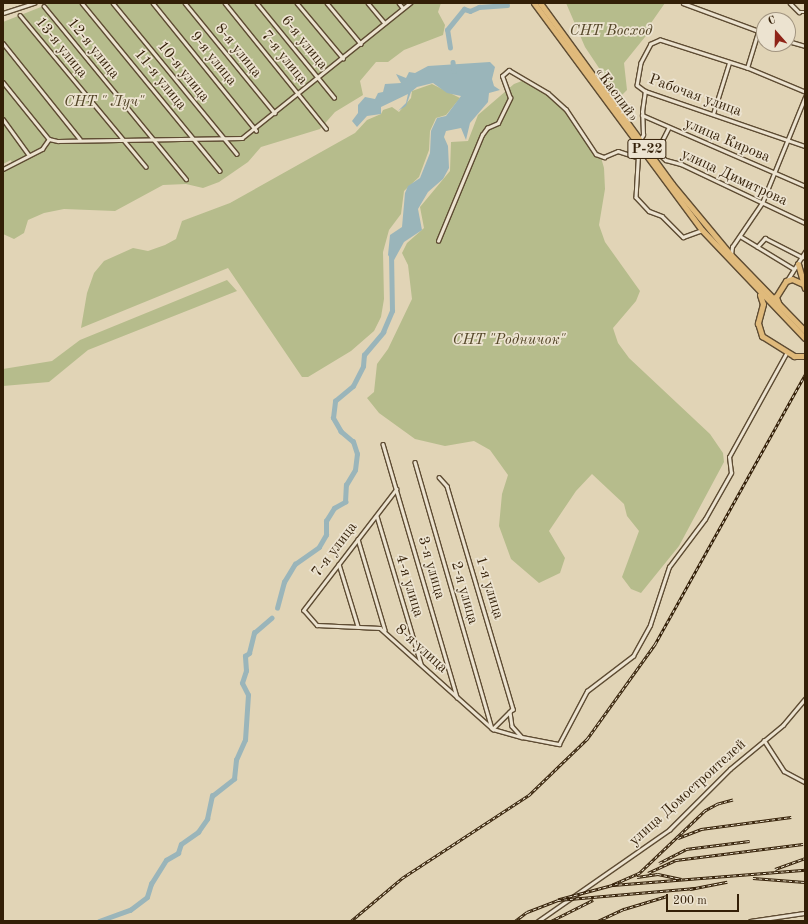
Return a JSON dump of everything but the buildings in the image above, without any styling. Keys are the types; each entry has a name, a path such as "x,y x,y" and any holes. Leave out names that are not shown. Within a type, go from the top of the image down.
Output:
{"highway":[{"name":"«Каспий»","path":"534,3 702,230 760,290"},
{"name":"«Каспий»","path":"540,3 638,145 760,290"},
{"path":"798,264 804,286"},
{"path":"782,312 776,297 786,281 792,279 804,286"},
{"path":"781,288 775,293 760,290 763,301 758,323 762,336 787,352 799,357 805,356"},
{"name":"Р-22","path":"760,290 805,338"},
{"path":"760,309 769,307 782,312"},
{"name":"Р-22","path":"782,312 805,331"}],"street":[{"path":"3,13 34,3"},
{"name":"11-я улица","path":"82,3 220,171"},
{"name":"10-я улица","path":"113,3 237,154"},
{"name":"9-я улица","path":"153,3 256,130"},
{"name":"8-я улица","path":"185,3 275,113"},
{"name":"7-я улица","path":"225,3 326,128"},
{"name":"6-я улица","path":"257,3 334,98"},
{"path":"298,3 343,58"},
{"path":"327,3 360,44"},
{"path":"368,3 385,23"},
{"path":"399,3 403,8"},
{"path":"3,82 49,139 70,143 80,139 242,138 256,130 410,3"},
{"path":"683,3 756,31"},
{"path":"790,3 799,12 805,12"},
{"name":"12-я улица","path":"44,6 186,179"},
{"name":"13-я улица","path":"20,15 121,139 146,167"},
{"path":"747,68 756,39"},
{"name":"Рабочая улица","path":"729,63 668,42 656,40 641,63 637,84 645,91 713,114 788,143 805,146"},
{"path":"3,43 80,139"},
{"path":"713,114 729,63 747,68 805,92"},
{"path":"438,241 482,135 487,128 498,123 510,98 502,76 509,70 548,93 566,109 596,154 604,157 618,151 637,157"},
{"path":"645,91 642,115 643,135 638,145 636,197 649,211 662,216 683,237 702,230"},
{"path":"731,255 732,247 762,203 776,173 805,97"},
{"name":"улица Кирова","path":"642,115 805,186"},
{"path":"3,119 29,155"},
{"name":"улица Димитрова","path":"669,128 657,152 666,160 681,164 805,223"},
{"path":"3,169 42,149 49,139"},
{"path":"740,236 794,269"},
{"path":"757,247 765,238 802,257"},
{"path":"724,247 732,247"},
{"path":"786,281 805,252"},
{"path":"512,710 493,729 522,737 559,744 587,691 633,656 650,625 669,568 705,519 731,473 729,457 787,352"},
{"name":"3-я улица","path":"383,444 458,698"},
{"name":"2-я улица","path":"414,462 493,729"},
{"name":"1-я улица","path":"439,477 447,486 512,710 512,726 522,737"},
{"name":"7-я улица","path":"317,625 304,610 397,489"},
{"name":"4-я улица","path":"376,515 422,664"},
{"path":"358,539 385,631"},
{"path":"339,563 358,626"},
{"name":"8-я улица","path":"317,625 358,626 385,631 493,729"},
{"name":"улица Домостроителей","path":"538,921 669,830 764,740 783,725 805,699"},
{"path":"764,740 784,770 805,782"},
{"path":"750,921 805,913"}],"green space":[{"name":"СНТ \" Луч\"","path":"51,3 441,3 438,12 445,25 443,35 404,50 388,62 376,62 360,81 363,95 335,112 320,129 261,147 248,162 219,182 203,188 186,184 163,185 115,211 64,209 44,213 28,220 24,233 14,239 3,234 3,168 12,163 11,160 3,164 3,22"},
{"name":"СНТ Восход","path":"566,3 665,3 651,23 649,32 624,63 627,90 619,98 585,47"},
{"name":"СНТ \"Родничок\"","path":"527,79 567,109 585,140 600,154 604,168 605,189 599,225 605,242 640,291 636,301 613,328 618,343 629,358 710,434 723,453 724,462 679,546 641,593 631,589 622,577 639,531 627,516 624,504 592,474 576,491 549,531 565,558 560,573 539,583 511,559 499,526 502,494 508,475 490,450 474,441 445,446 415,439 379,413 367,398 374,392 377,364 388,349 412,299 408,265 402,253 407,243 424,228 420,207 450,171 451,142 468,141 478,115 514,84"},
{"path":"432,84 460,98 446,115 436,118 430,131 429,150 419,177 404,191 401,214 389,230 383,252 384,299 381,317 374,331 351,351 308,377 302,377 228,268 81,328 87,293 94,273 104,261 133,248 148,251 165,245 176,239 182,221 230,203 355,133 367,120 381,114 383,110 392,107 399,112 411,98 412,91"},
{"path":"227,280 237,291 88,350 49,382 3,386 3,369 52,361 80,340"}],"water":[{"path":"490,62 495,67 492,79 494,86 500,90 489,93 488,102 470,123 466,140 461,128 446,131 444,137 448,146 449,168 443,179 428,192 418,209 422,230 404,242 393,262 388,255 390,235 402,227 405,193 408,186 420,178 430,153 431,131 437,118 446,116 461,96 447,93 433,83 417,87 411,92 406,106 398,111 406,103 408,94 381,107 381,114 367,116 357,127 352,121 358,113 358,105 365,97 375,99 378,93 383,92 385,84 401,83 396,74 406,78 409,72 415,73 428,66"}],"waterway":[{"path":"450,48 447,30 464,9 470,11 479,7 507,5"},
{"path":"453,62 454,71"},
{"path":"277,608 284,582 295,564 319,547 326,535 326,521 334,508 345,502 346,485 355,470 357,454 353,442 341,432 333,418 335,401 353,386 363,366 364,355 383,332 392,311 391,254"},
{"path":"99,921 130,910 147,897 151,884 166,860 178,853 181,844 198,832 207,819 212,796 234,779 236,760 245,740 248,695 242,683 246,671 245,656 249,653 254,633 271,618"}],"railway":[{"path":"351,921 402,878 529,795 587,739 655,644 805,374"},
{"path":"733,800 718,804 705,811 640,873 613,885 805,870"},
{"path":"678,838 701,829 791,817"},
{"path":"659,863 686,849 750,841"},
{"path":"648,873 676,860 803,844"},
{"path":"775,869 805,858"},
{"path":"637,877 658,874 681,879"},
{"path":"753,878 805,882"},
{"path":"690,889 727,882"},
{"path":"618,884 558,900 695,888"},
{"path":"598,921 624,909 667,896"},
{"path":"515,921 527,912 558,900"},
{"path":"551,921 593,900"}]}
